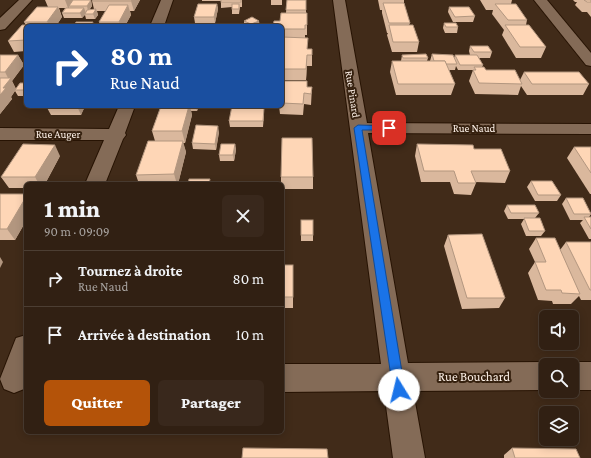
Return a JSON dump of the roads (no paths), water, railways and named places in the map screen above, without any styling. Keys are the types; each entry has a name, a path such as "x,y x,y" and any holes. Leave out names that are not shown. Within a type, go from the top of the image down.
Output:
{"street":[{"path":"0,26 26,0"},
{"path":"158,24 167,0"},
{"name":"Rue Pinard","path":"339,0 409,458"},
{"path":"540,0 591,62"},
{"path":"96,182 126,108"},
{"name":"Rue Naud","path":"358,128 591,129"},
{"name":"Rue Auger","path":"0,134 116,135"},
{"path":"13,379 24,352"},
{"name":"Rue Bouchard","path":"284,378 539,376"},
{"path":"579,376 591,376"}]}
